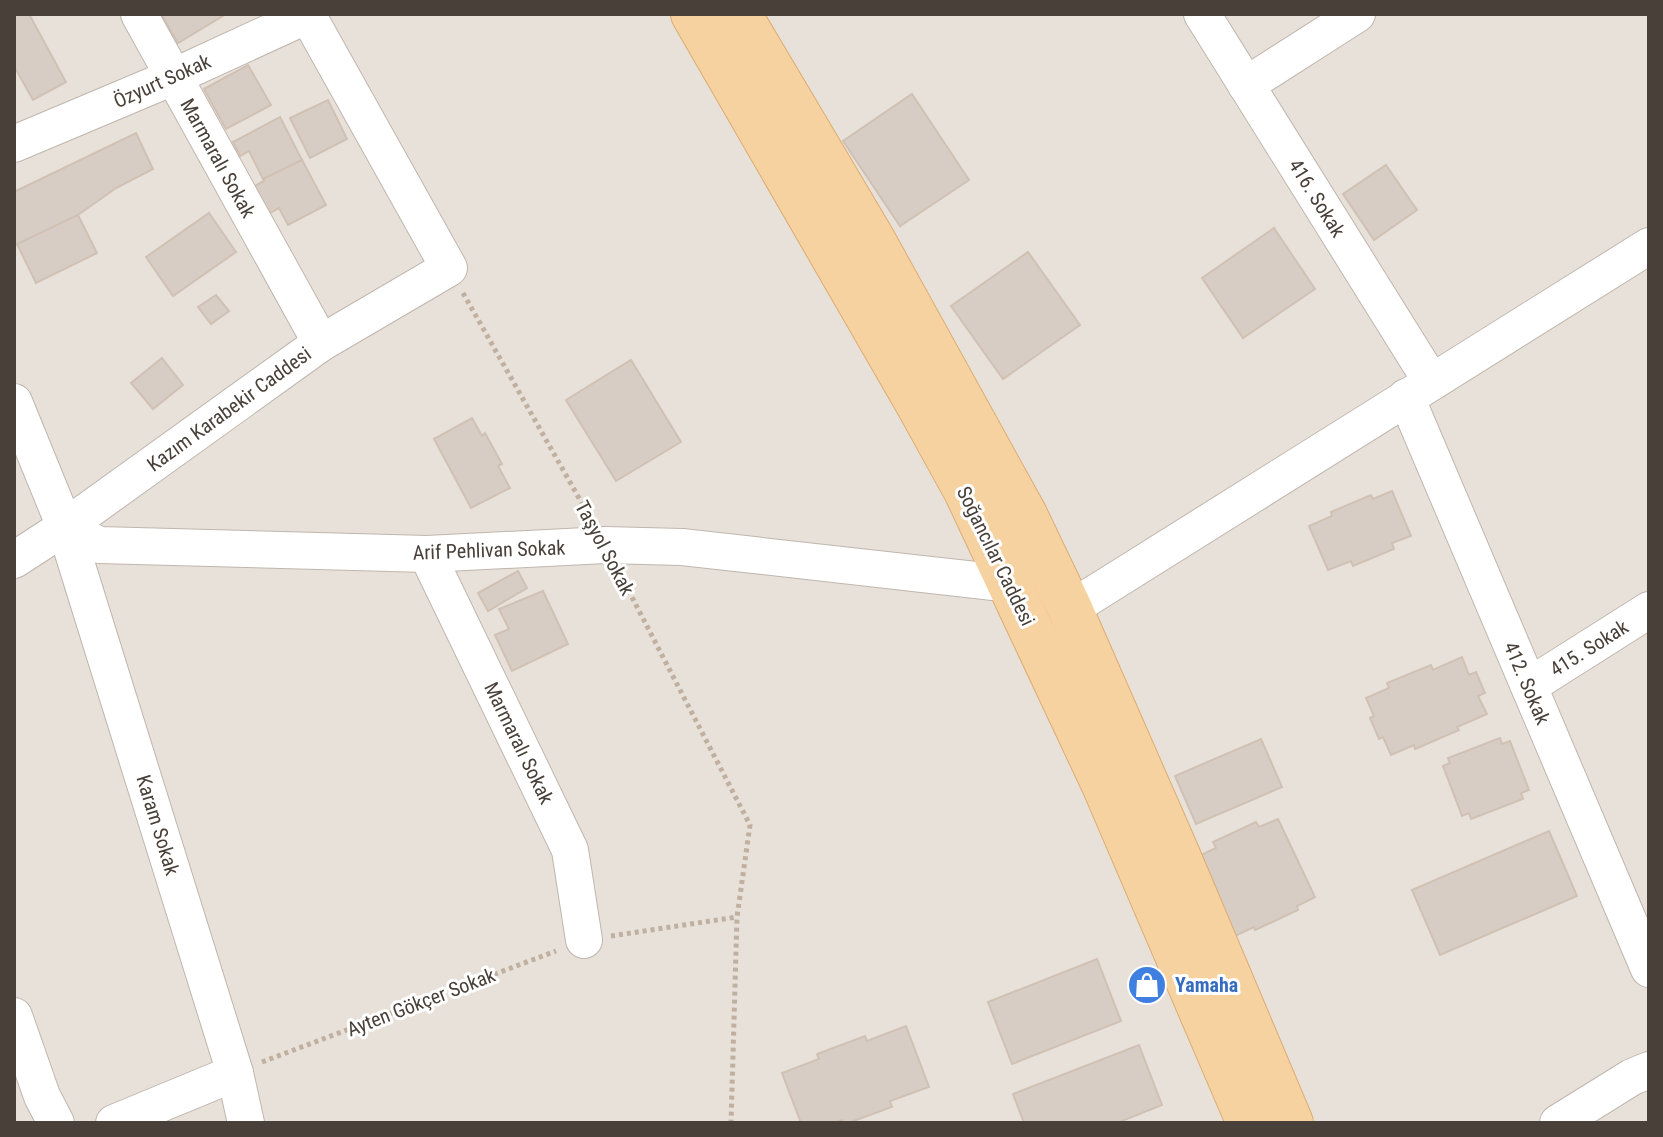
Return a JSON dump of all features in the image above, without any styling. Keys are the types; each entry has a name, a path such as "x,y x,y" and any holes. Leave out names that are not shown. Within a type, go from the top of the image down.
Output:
{"main road":[{"name":"Soğancılar Caddesi","path":"693,14 966,491 1104,785 1249,1123"},
{"path":"748,17 1025,515 1070,609 1291,1123"}],"street":[{"name":"Marmaralı Sokak","path":"139,14 321,343"},
{"name":"416. Sokak","path":"1202,14 1246,85 1418,389"},
{"path":"1246,85 1357,14"},
{"name":"Özyurt Sokak","path":"14,144 173,77 307,15"},
{"path":"307,15 449,268"},
{"path":"1070,609 1649,246"},
{"name":"Kazım Karabekir Caddesi","path":"14,560 65,527 321,343 449,268"},
{"name":"412. Sokak","path":"1418,389 1529,686 1649,969"},
{"name":"Karam Sokak","path":"14,402 65,527 235,1073 246,1123"},
{"name":"Arif Pehlivan Sokak","path":"65,527 99,545 427,554 605,545 682,547 1011,584"},
{"name":"Marmaralı Sokak","path":"427,554 570,850 584,940"},
{"name":"415. Sokak","path":"1529,686 1649,610"},
{"path":"14,1016 42,1096 56,1123"},
{"path":"1558,1123 1632,1077 1649,1070"},
{"path":"114,1123 235,1073"}],"path":[{"name":"Taşyol Sokak","path":"449,268 605,545 750,825 737,917 731,1123"},
{"name":"Ayten Gökçer Sokak","path":"235,1073 584,940 737,917"}],"shaded area":[{"path":"14,14 1649,14 1649,1123 14,1123"}],"building":[{"path":"14,14 29,14 66,82 33,100 14,66"},
{"path":"161,14 226,14 178,43"},
{"path":"248,65 271,105 226,129 204,89"},
{"path":"912,94 969,180 900,226 843,141"},
{"path":"328,100 347,139 310,158 290,118"},
{"path":"280,117 302,160 263,179 249,151 240,156 233,142"},
{"path":"136,133 153,169 116,188 78,215 14,246 14,192"},
{"path":"302,160 326,205 288,225 279,208 268,214 253,187"},
{"path":"1386,165 1417,210 1374,240 1343,194"},
{"path":"209,213 236,252 173,296 146,257"},
{"path":"78,215 97,253 36,283 17,244"},
{"path":"1274,228 1315,289 1243,338 1202,278"},
{"path":"1028,252 1080,325 1003,379 951,306"},
{"path":"216,295 229,311 211,324 198,307"},
{"path":"162,358 183,385 153,409 131,383"},
{"path":"631,360 681,442 616,481 566,400"},
{"path":"472,418 482,436 485,433 502,464 498,466 510,488 471,508 434,439"},
{"path":"1392,491 1411,536 1392,543 1394,549 1353,566 1351,561 1328,570 1309,526 1332,516 1331,512 1371,495 1373,499"},
{"path":"518,571 527,588 488,611 478,593"},
{"path":"543,591 568,644 512,671 495,635 509,629 499,609"},
{"path":"1462,657 1469,675 1476,672 1485,693 1478,696 1487,714 1415,749 1414,745 1391,755 1383,737 1379,739 1366,698 1389,688 1387,683 1431,665 1433,670"},
{"path":"1500,738 1502,744 1510,741 1529,790 1521,793 1523,799 1471,819 1469,813 1462,816 1443,766 1450,763 1448,758"},
{"path":"1261,739 1282,787 1196,824 1175,776"},
{"path":"1278,819 1315,897 1297,906 1298,910 1235,936 1197,857 1216,848 1213,842 1256,822 1259,827"},
{"path":"1549,831 1577,896 1440,955 1412,890"},
{"path":"1097,959 1121,1021 1012,1064 988,1002"},
{"path":"906,1026 929,1087 890,1101 892,1107 848,1123 842,1120 801,1123 782,1073 819,1059 817,1054 865,1036 867,1041"},
{"path":"1139,1045 1162,1105 1117,1123 1024,1123 1013,1094"}],"place":[{"name":"Yamaha","path":"1147,985"}]}
